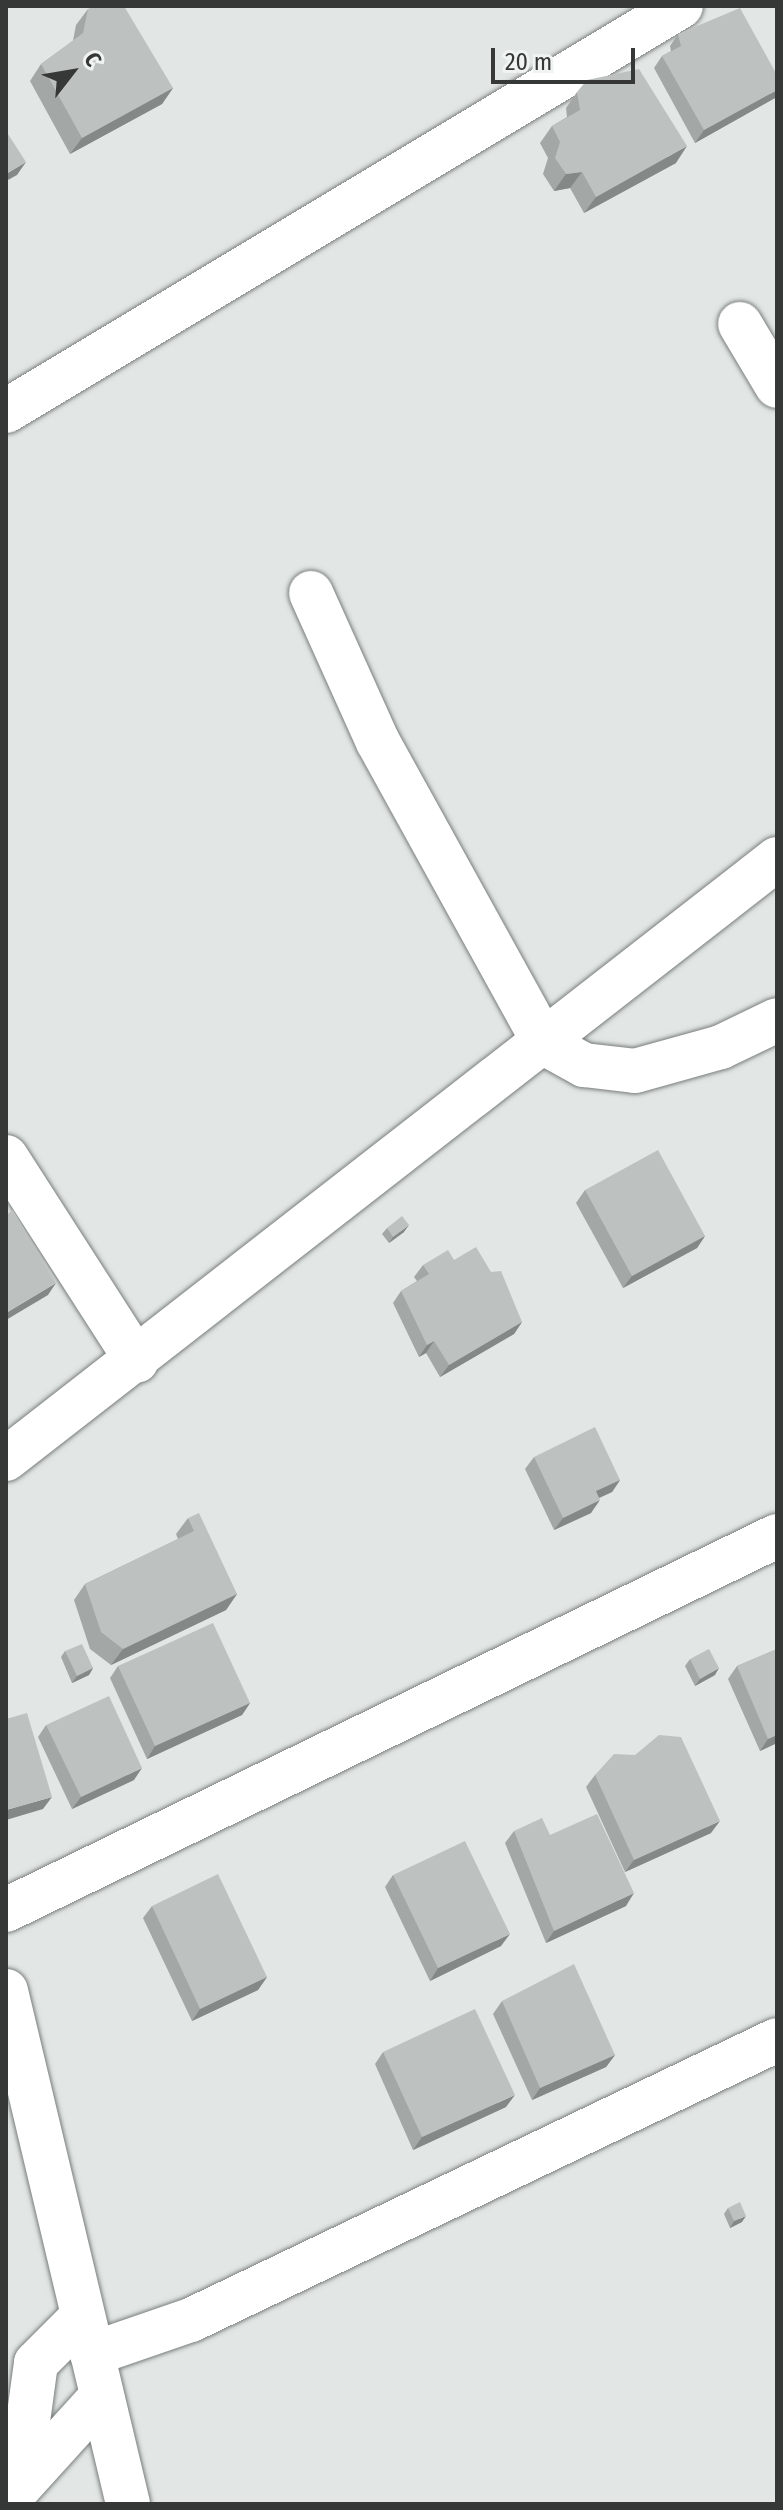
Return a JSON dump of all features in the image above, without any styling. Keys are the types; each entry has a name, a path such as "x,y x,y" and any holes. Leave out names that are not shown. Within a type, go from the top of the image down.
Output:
{"street":[{"path":"6,411 681,6"},
{"path":"740,324 777,386"},
{"path":"311,593 378,742 544,1043 584,1065 635,1071 721,1047 777,1020"},
{"path":"6,1459 137,1361 777,859"},
{"path":"6,1157 137,1361"},
{"path":"6,1910 777,1536"},
{"path":"6,1991 128,2504"},
{"path":"12,2494 36,2363 88,2335 191,2320 777,2040"},
{"path":"12,2494 102,2396"}],"building":[{"path":"94,6 124,6 173,88 82,138 41,64 83,33 88,9"},
{"path":"740,8 777,75 777,90 704,130 662,56 681,46 678,34"},
{"path":"639,69 687,146 596,197 582,172 566,174 555,158 560,142 552,126 580,110 577,92 587,80"},
{"path":"6,131 26,162 6,174"},
{"path":"658,1150 705,1236 632,1276 585,1190"},
{"path":"13,1210 56,1283 6,1313 6,1215"},
{"path":"402,1216 409,1225 393,1237 387,1228"},
{"path":"476,1247 491,1272 501,1271 522,1322 449,1365 434,1341 427,1345 401,1291 429,1274 423,1265 448,1250 454,1260"},
{"path":"595,1427 620,1480 596,1491 600,1500 563,1518 534,1457"},
{"path":"199,1513 237,1594 123,1649 101,1632 85,1584 194,1531 188,1518"},
{"path":"213,1623 250,1703 155,1746 118,1666"},
{"path":"82,1644 93,1668 77,1676 65,1651"},
{"path":"709,1649 719,1668 700,1679 690,1659"},
{"path":"777,1649 777,1735 768,1739 737,1666"},
{"path":"109,1696 142,1768 81,1797 46,1725"},
{"path":"27,1713 52,1797 6,1810 6,1719"},
{"path":"659,1735 681,1737 720,1821 634,1860 595,1775 614,1754 635,1755"},
{"path":"597,1814 634,1893 554,1931 514,1831 542,1818 550,1835"},
{"path":"465,1841 510,1934 438,1968 393,1875"},
{"path":"218,1874 267,1977 200,2009 152,1906"},
{"path":"574,1964 615,2055 540,2088 502,2001"},
{"path":"475,2009 515,2095 422,2137 383,2052"},
{"path":"740,2202 746,2216 734,2221 728,2208"}]}
